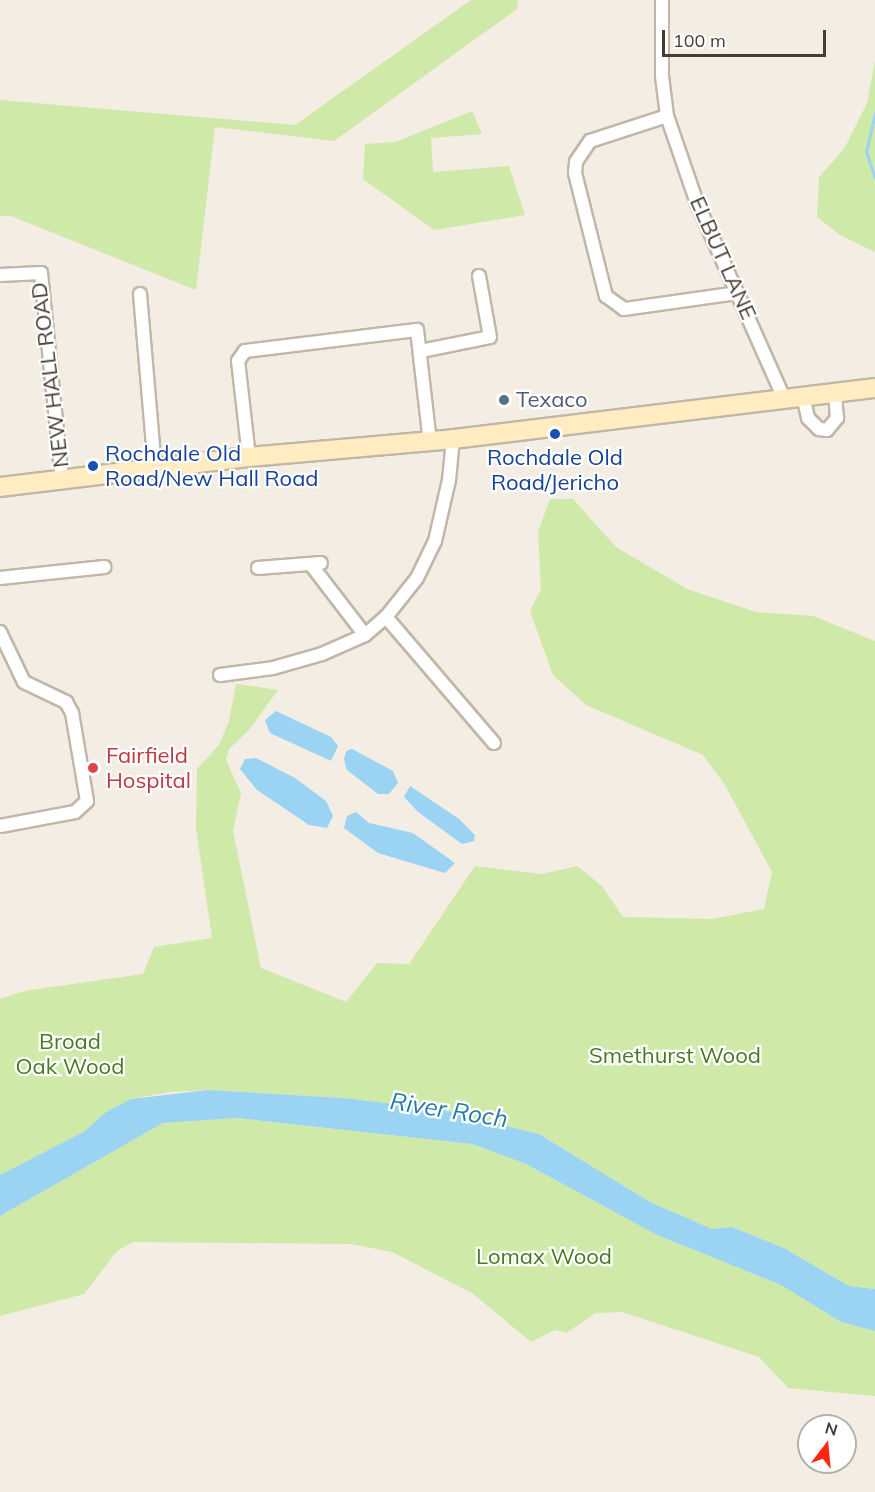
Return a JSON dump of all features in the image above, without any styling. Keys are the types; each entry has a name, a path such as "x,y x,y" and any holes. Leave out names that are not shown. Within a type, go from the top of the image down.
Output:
{"main road":[{"path":"0,487 249,457 429,442 875,388"}],"street":[{"name":"ELBUT LANE","path":"662,0 662,76 667,116 697,203 784,398"},
{"path":"667,116 590,141 576,162 575,173 606,296 624,309 738,293"},
{"name":"NEW HALL ROAD","path":"0,275 41,273 62,479"},
{"path":"421,351 490,338 479,276"},
{"path":"140,294 155,469"},
{"path":"249,457 238,361 245,351 417,330 429,442"},
{"path":"803,396 813,425 827,430 837,418 835,393"},
{"path":"220,675 303,660 365,635 386,617 417,578 435,541 449,480 453,439"},
{"path":"258,568 316,564 365,635"},
{"path":"0,578 104,567"},
{"path":"386,617 494,743"},
{"path":"0,632 24,682 61,693 72,713 87,801 75,812 0,826"}],"green space":[{"path":"471,0 518,0 517,9 334,141 215,127 196,290 11,216 0,216 0,100 295,125"},
{"path":"875,61 875,252 840,235 817,217 819,177 844,149 867,103"},
{"path":"472,111 482,134 431,138 433,172 509,166 525,215 434,230 363,179 365,144 396,142"},
{"name":"Smethurst Wood","path":"550,499 573,499 616,547 687,589 756,612 813,616 875,641 875,1289 849,1286 784,1248 732,1227 712,1229 650,1202 539,1134 444,1110 344,1098 208,1090 170,1092 131,1099 106,1112 85,1131 0,1175 0,999 24,991 143,974 154,947 212,938 196,828 197,769 219,745 229,721 236,684 278,690 249,730 229,749 226,760 241,793 233,831 261,968 346,1002 377,963 409,964 475,866 542,874 577,866 602,886 623,917 712,919 764,909 772,872 725,785 703,755 586,705 553,675 530,611 541,589 538,532"},
{"name":"Lomax Wood","path":"237,1118 472,1144 526,1164 657,1235 781,1285 841,1322 875,1331 875,1396 788,1388 759,1357 622,1312 596,1313 566,1333 555,1330 531,1342 472,1293 392,1252 351,1244 133,1242 117,1251 84,1294 0,1316 0,1216 163,1123"}],"water":[{"path":"276,711 331,737 338,746 331,761 270,733 265,720"},
{"path":"352,749 393,771 398,783 389,794 378,794 347,770 344,759 346,751"},
{"path":"256,758 295,778 326,801 333,816 327,828 309,825 257,790 240,769 245,759"},
{"path":"410,786 459,819 475,835 474,841 462,844 418,812 404,797"},
{"path":"356,812 369,823 413,833 455,863 445,873 378,853 344,828 347,816"},
{"path":"208,1090 344,1098 444,1110 539,1134 650,1202 712,1229 732,1227 784,1248 849,1286 875,1289 875,1331 841,1322 781,1285 657,1235 526,1164 472,1144 237,1118 163,1123 0,1216 0,1175 85,1131 106,1112 131,1099"}],"waterway":[{"path":"875,113 866,151 875,178"}],"place":[{"name":"Texaco","path":"504,400"},
{"name":"Rochdale Old Road/Jericho","path":"555,434"},
{"name":"Rochdale Old Road/New Hall Road","path":"93,466"},
{"name":"Fairfield Hospital","path":"93,768"}],"park label":[{"name":"Broad Oak Wood","path":"70,1054"}],"water label":[{"name":"River Roch","path":"449,1110"}]}
